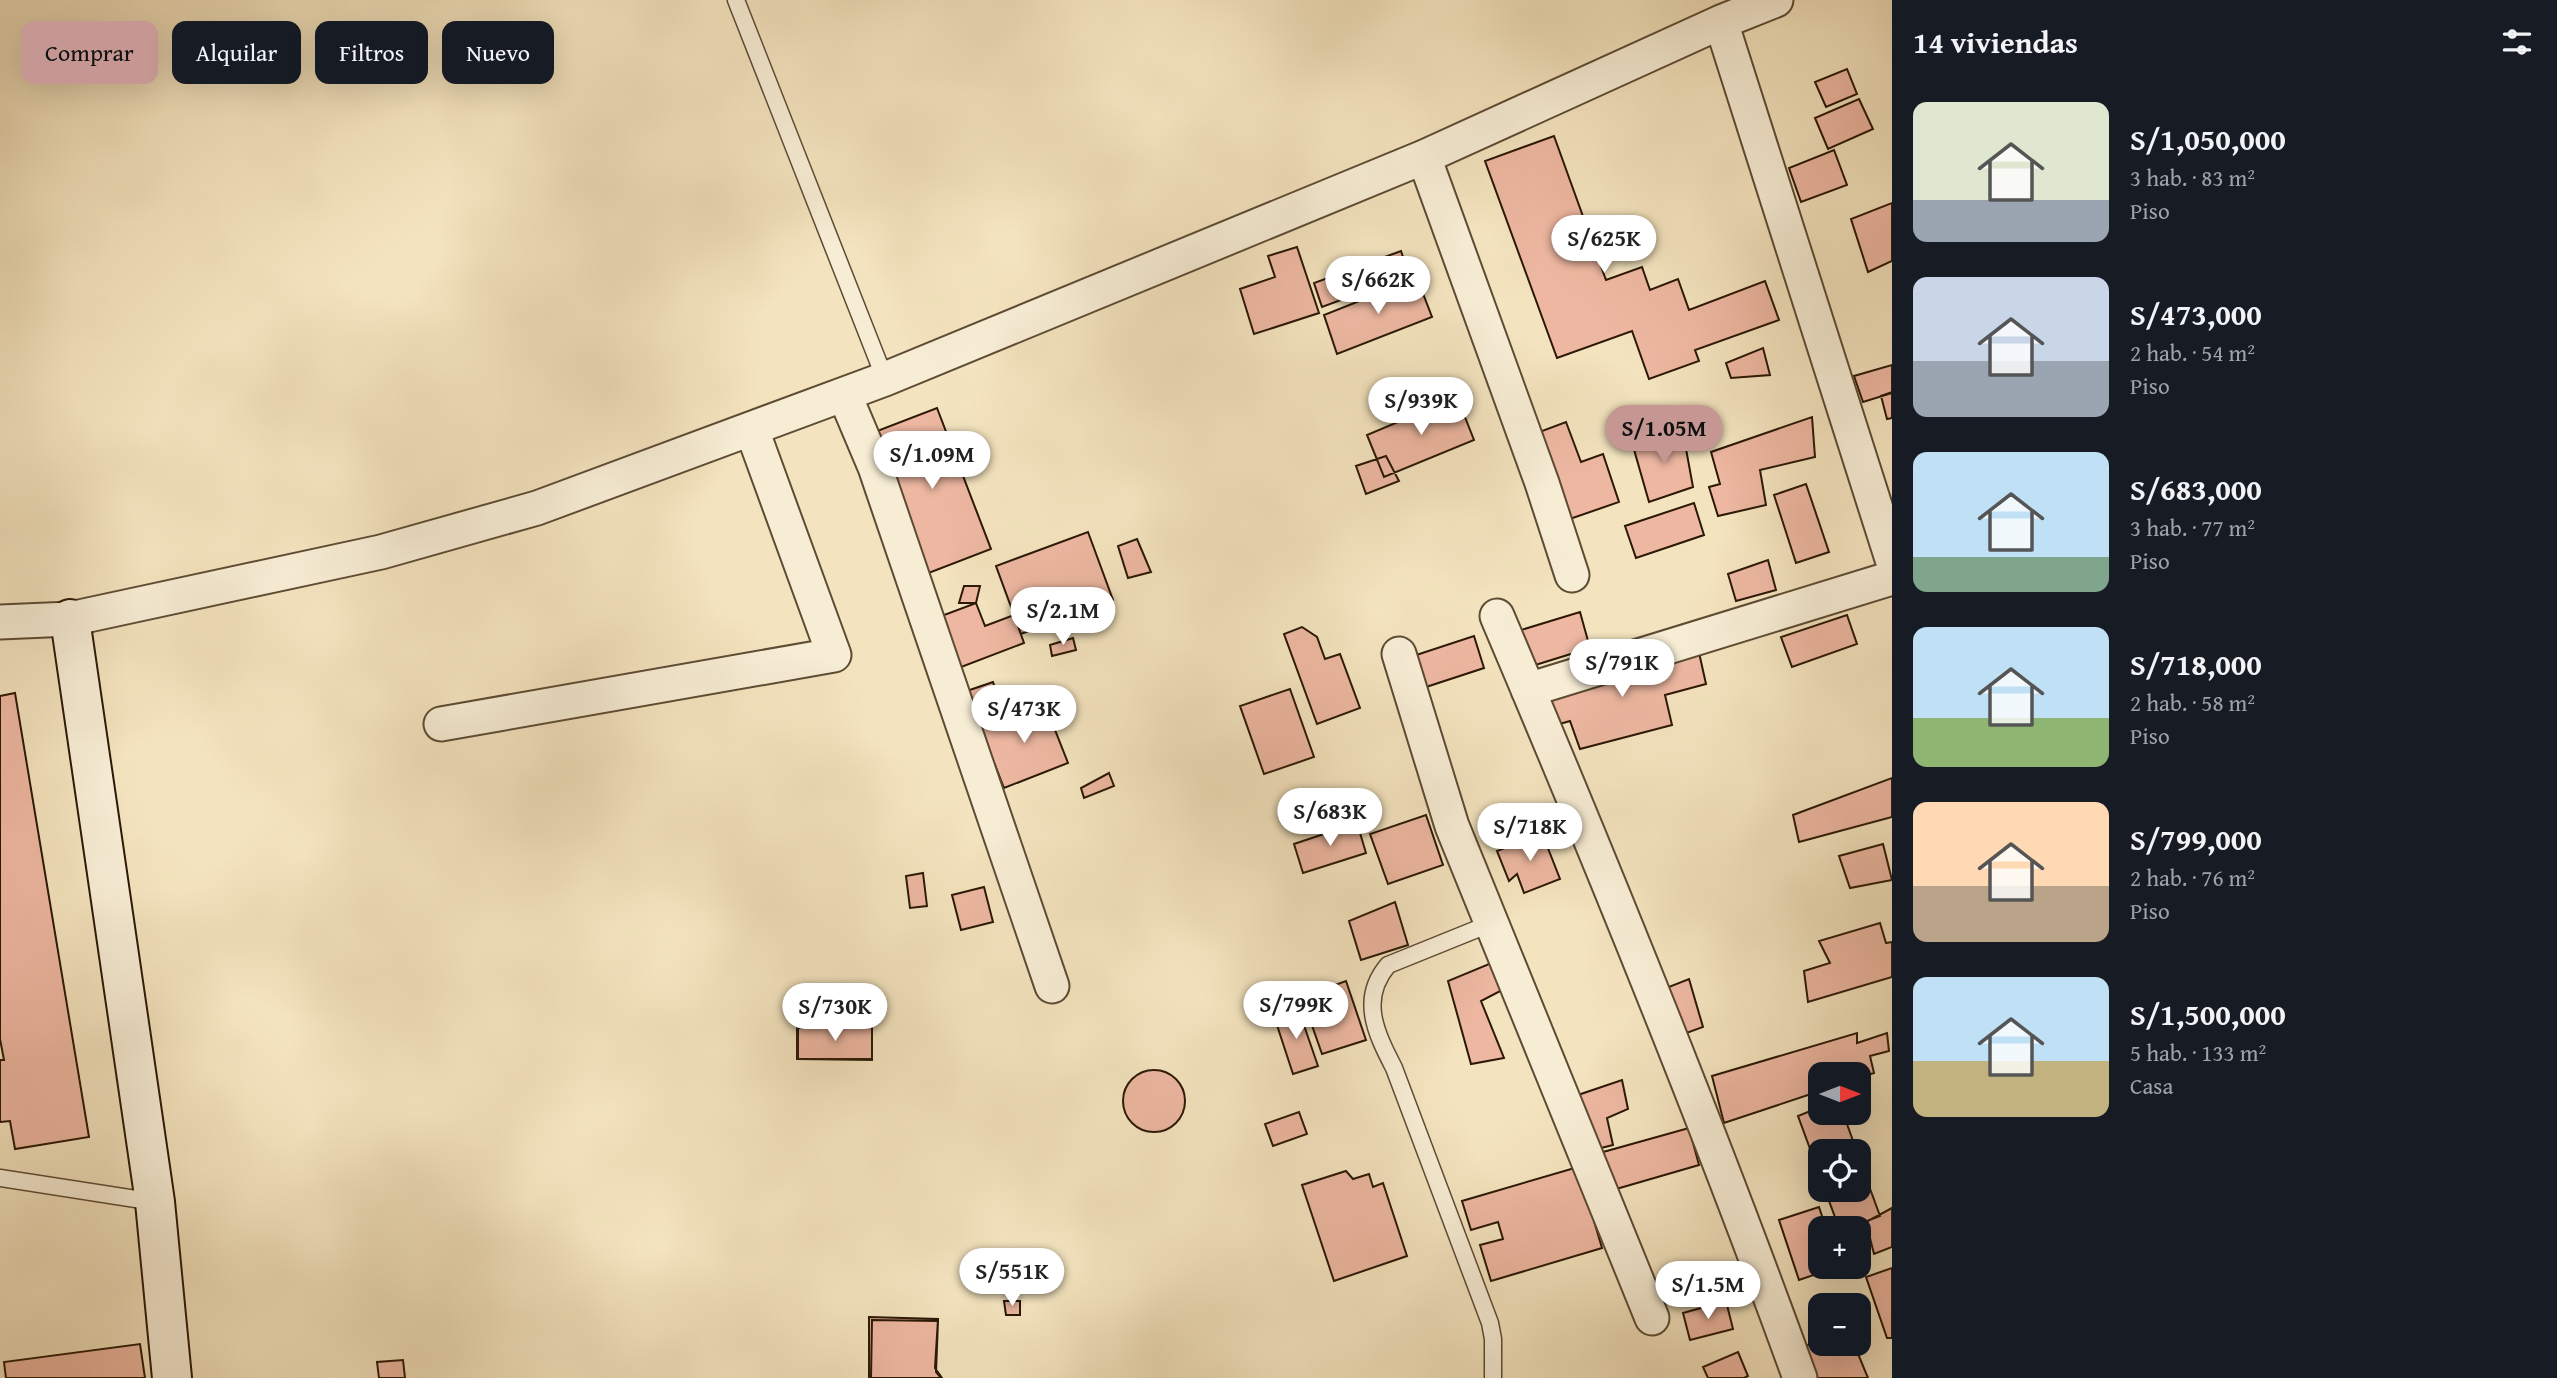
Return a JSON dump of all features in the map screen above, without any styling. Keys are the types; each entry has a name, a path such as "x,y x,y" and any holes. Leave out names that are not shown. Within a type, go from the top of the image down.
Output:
{"street":[{"path":"0,622 71,619 394,548 537,508 845,396 1424,157 1721,22 1776,0"},
{"path":"1721,22 1892,559"},
{"path":"1424,157 1542,482 1572,575"},
{"path":"845,396 875,467 1052,986"},
{"path":"441,724 834,655 752,430"},
{"path":"1528,690 1892,578"},
{"path":"1497,617 1622,917 1740,1212 1800,1378"},
{"path":"71,619 155,1202 172,1378"},
{"path":"1399,654 1452,826 1652,1318"}],"lane":[{"path":"736,0 885,379"},
{"path":"1492,923 1388,965 1373,988 1371,1002 1381,1043 1394,1068 1489,1323 1493,1339 1493,1378"},
{"path":"0,1178 155,1202"}],"building":[{"path":"1847,69 1857,94 1826,107 1815,82"},
{"path":"1859,99 1873,129 1828,149 1815,118"},
{"path":"1554,136 1606,280 1642,267 1650,290 1678,279 1689,310 1765,281 1779,320 1695,350 1699,361 1649,379 1632,331 1557,358 1485,161"},
{"path":"1834,150 1847,185 1801,202 1789,168"},
{"path":"1892,203 1892,261 1868,272 1851,219"},
{"path":"1297,247 1319,313 1254,334 1240,289 1275,277 1268,256"},
{"path":"1401,251 1409,275 1322,307 1314,283"},
{"path":"1417,278 1432,317 1337,354 1324,315"},
{"path":"1763,348 1770,375 1731,378 1726,363"},
{"path":"1892,365 1892,393 1863,402 1854,376"},
{"path":"1892,392 1892,418 1887,419 1881,396"},
{"path":"1457,397 1474,440 1384,477 1367,435"},
{"path":"937,408 991,549 926,574 872,433"},
{"path":"1812,417 1815,457 1760,470 1766,505 1718,516 1709,487 1720,484 1711,452"},
{"path":"1566,422 1581,462 1603,454 1619,502 1564,521 1534,434"},
{"path":"1682,427 1693,487 1649,502 1633,446"},
{"path":"1386,456 1399,481 1366,494 1356,466"},
{"path":"1806,484 1829,552 1796,563 1774,495"},
{"path":"1694,503 1704,535 1636,558 1625,526"},
{"path":"1088,532 1113,600 1021,634 996,566"},
{"path":"1137,539 1151,572 1128,578 1118,546"},
{"path":"1768,560 1776,590 1736,601 1728,574"},
{"path":"964,586 980,586 976,603 959,603"},
{"path":"976,603 985,626 1014,615 1024,643 956,669 936,618"},
{"path":"1580,612 1590,648 1529,667 1518,631"},
{"path":"1847,615 1857,644 1792,667 1781,637"},
{"path":"1302,627 1317,637 1325,659 1340,654 1360,708 1317,724 1284,634"},
{"path":"1474,636 1484,668 1423,688 1401,660"},
{"path":"1073,638 1076,650 1052,656 1050,645"},
{"path":"1698,648 1706,684 1665,695 1672,725 1580,749 1570,721 1546,728 1537,694"},
{"path":"993,682 1002,710 976,719 967,691"},
{"path":"1290,689 1314,757 1264,774 1240,706"},
{"path":"15,693 89,1137 15,1149 10,1121 0,1122 0,1060 4,1060 0,1039 0,696"},
{"path":"1044,702 1068,763 1004,788 980,727"},
{"path":"1109,773 1114,786 1084,798 1081,788"},
{"path":"1892,778 1892,817 1799,842 1793,815"},
{"path":"1426,815 1443,865 1388,884 1370,834"},
{"path":"1357,823 1366,853 1303,873 1294,844"},
{"path":"1542,833 1560,879 1524,893 1517,874 1509,881 1497,851"},
{"path":"1883,844 1892,880 1850,888 1839,856"},
{"path":"923,873 927,906 910,908 906,876"},
{"path":"984,887 993,922 961,930 952,895"},
{"path":"1395,902 1408,945 1361,960 1349,921"},
{"path":"1880,923 1886,943 1892,942 1892,977 1808,1002 1804,971 1830,963 1819,941"},
{"path":"1501,959 1508,987 1481,1001 1504,1058 1471,1064 1448,981"},
{"path":"1689,979 1703,1027 1673,1038 1661,990"},
{"path":"1346,981 1366,1040 1322,1054 1302,997"},
{"path":"1298,1008 1318,1066 1293,1074 1274,1016"},
{"path":"872,1026 872,1060 797,1059 797,1027"},
{"path":"872,1027 872,1059 798,1059 798,1028"},
{"path":"1857,1033 1857,1043 1887,1033 1889,1051 1870,1056 1874,1073 1871,1074 1871,1062 1808,1062 1808,1095 1724,1123 1712,1076"},
{"path":"1154,1070 1176,1079 1185,1101 1176,1123 1154,1132 1132,1123 1123,1101 1132,1079"},
{"path":"1622,1080 1628,1109 1607,1118 1613,1145 1593,1150 1578,1095"},
{"path":"1299,1112 1307,1134 1273,1146 1265,1124"},
{"path":"1808,1112 1808,1125 1847,1125 1852,1139 1808,1139 1808,1143 1798,1116"},
{"path":"1689,1128 1699,1165 1606,1192 1596,1154"},
{"path":"1578,1167 1602,1248 1491,1281 1480,1245 1503,1239 1498,1222 1471,1230 1462,1201"},
{"path":"1346,1171 1353,1179 1369,1174 1373,1187 1383,1183 1407,1256 1334,1281 1302,1185"},
{"path":"1871,1191 1880,1216 1871,1219 1871,1216 1835,1216 1829,1202 1871,1202"},
{"path":"1819,1207 1822,1216 1808,1216 1808,1277 1799,1280 1779,1220"},
{"path":"1892,1208 1892,1247 1874,1254 1871,1242 1871,1219"},
{"path":"1892,1268 1892,1338 1887,1338 1867,1279 1871,1279 1871,1275"},
{"path":"1004,1301 1020,1301 1020,1315 1006,1315"},
{"path":"1726,1301 1733,1329 1690,1340 1683,1313"},
{"path":"869,1317 938,1319 935,1368 942,1378 869,1378"},
{"path":"872,1320 938,1321 936,1372 941,1378 871,1378"},
{"path":"140,1344 145,1378 6,1378 4,1362"},
{"path":"1808,1345 1808,1356 1859,1356 1868,1378 1812,1378 1802,1347"},
{"path":"1738,1352 1748,1376 1708,1378 1703,1367"},
{"path":"403,1360 405,1378 379,1378 377,1362"}]}
